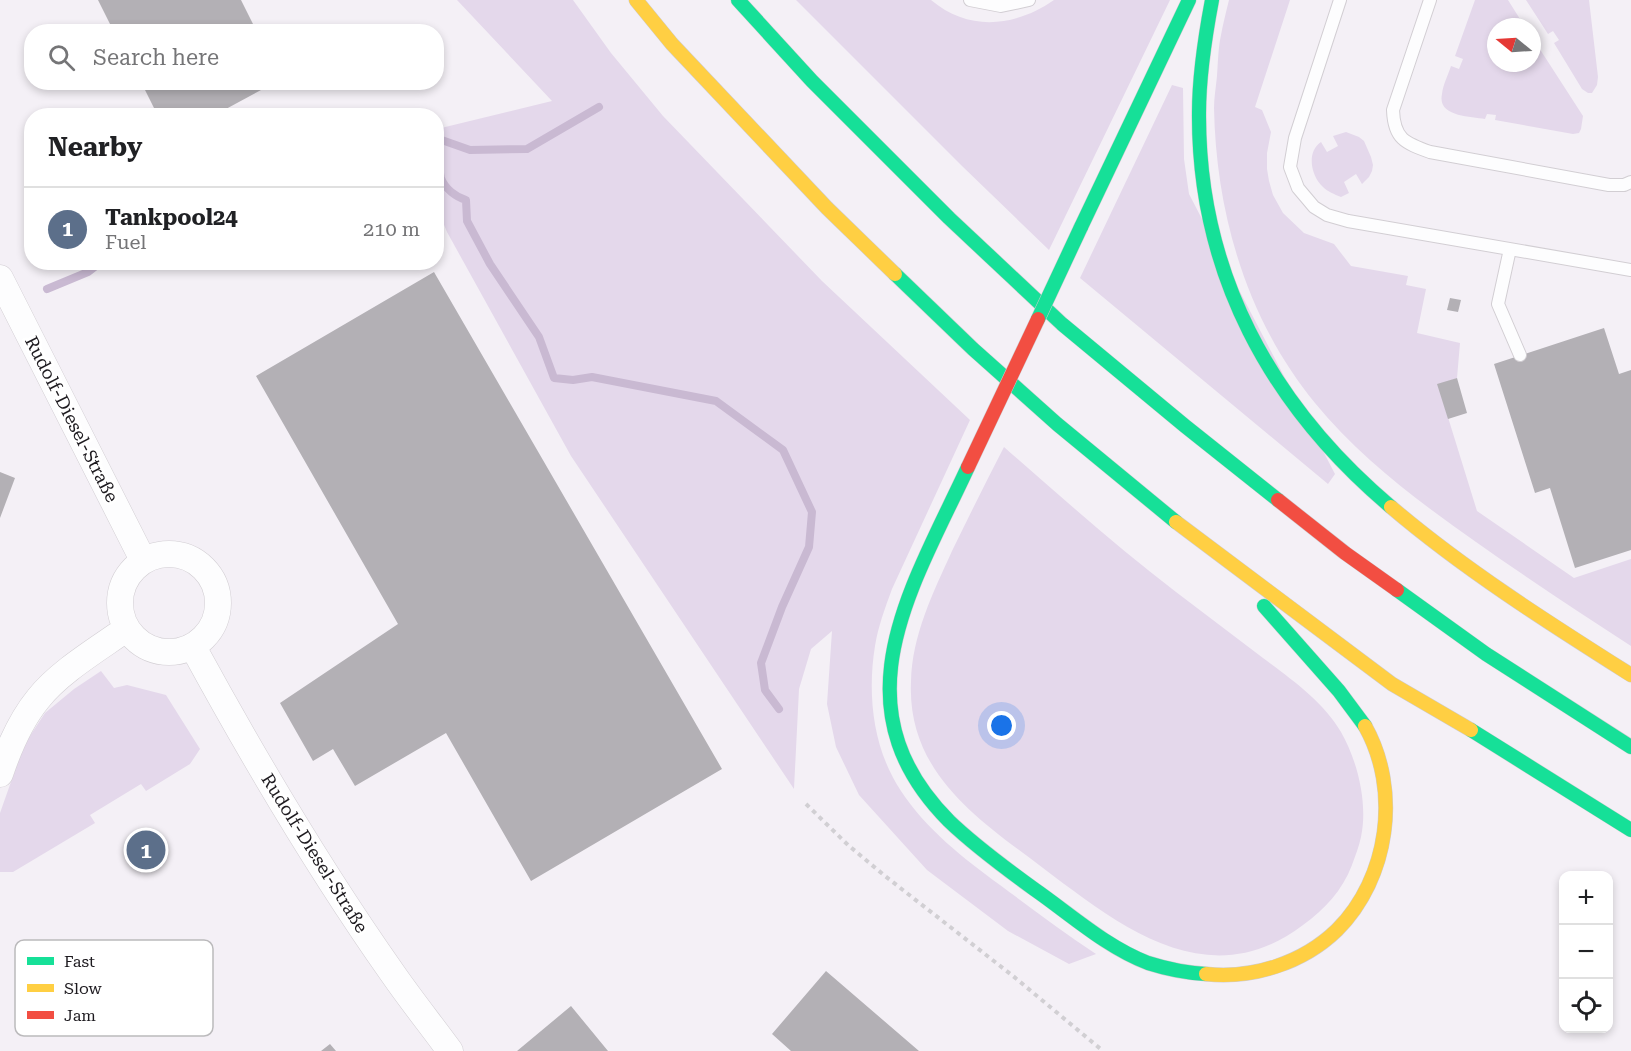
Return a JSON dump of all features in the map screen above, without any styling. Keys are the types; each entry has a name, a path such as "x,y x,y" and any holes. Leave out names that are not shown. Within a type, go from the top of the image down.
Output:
{"highway":[{"path":"636,0 672,44 827,208 973,349 1075,439 1163,512 1392,684 1481,736 1631,830"},
{"path":"738,0 813,81 925,194 1062,324 1185,426 1345,553 1486,654 1631,747"},
{"path":"1189,0 911,588 897,627 890,665 889,701 895,736 908,769 953,826 984,853 1111,943 1148,962 1196,973 1234,976 1258,972 1306,953 1340,926 1362,895 1376,866 1384,833 1388,799 1384,770 1371,739 1352,705 1219,555"},
{"path":"1212,0 1204,37 1199,102 1200,158 1212,231 1224,273 1242,317 1268,364 1340,460 1391,508 1560,630 1631,675"}],"street":[{"name":"Rudolf-Diesel-Straße","path":"0,278 143,560"},
{"path":"158,554 174,554 189,558 202,566 212,578 217,593 218,609 205,637 192,647 175,653 155,651 138,643 126,629 119,610 120,591 129,573 143,560 158,554"},
{"path":"0,774 10,744 38,698 69,669 126,629"},
{"name":"Rudolf-Diesel-Straße","path":"192,647 321,867 393,974 450,1051"}],"lane":[{"path":"970,0 1001,6 1029,0"},
{"path":"1340,0 1295,138 1290,167 1298,188 1305,198 1327,215 1348,221 1631,270"},
{"path":"1430,0 1393,110 1394,123 1400,137 1410,145 1430,152 1610,185 1624,185 1631,182"},
{"path":"1510,249 1498,304 1520,355"}],"path":[{"path":"806,804 848,845 1103,1051"}],"shaded area":[{"path":"457,0 573,0 611,53 663,116 822,281 970,420 892,589 880,625 875,646 872,683 874,721 878,740 884,758 901,791 934,830 986,875 1096,954 1069,964 1008,931 927,870 859,795 836,747 827,704 832,631 811,649 799,689 794,789 571,456 444,225 444,127 552,101"},
{"path":"796,0 931,0 961,17 992,22 1024,16 1054,0 1170,0 1049,250"},
{"path":"1229,0 1290,0 1255,107 1262,110 1271,132 1267,169 1273,195 1283,213 1304,233 1334,244 1351,266 1408,276 1406,285 1426,289 1417,333 1460,343 1457,378 1438,385 1477,511 1574,578 1631,559 1631,646 1495,555 1391,478 1332,423 1291,371 1254,301 1229,226 1221,187 1214,104 1219,45"},
{"path":"1475,0 1508,0 1519,18 1487,18 1487,72 1541,72 1541,51 1583,116 1579,133 1573,134 1495,120 1496,115 1487,114 1485,119 1463,116 1449,111 1444,107 1442,94 1451,66 1459,69 1463,59 1455,56"},
{"path":"1526,0 1589,0 1598,77 1597,85 1592,93 1582,89 1554,43 1559,40 1553,31 1548,34 1541,23 1541,18 1538,18"},
{"path":"1172,85 1183,88 1184,159 1189,194 1335,474 1328,484 1080,278"},
{"path":"1346,132 1364,141 1373,165 1369,177 1362,184 1356,174 1344,182 1349,193 1341,197 1327,190 1319,182 1313,171 1312,158 1316,146 1321,142 1327,152 1338,146 1333,136"},
{"path":"1004,447 1132,557 1306,691 1334,721 1341,732 1357,770 1362,797 1363,824 1357,851 1343,883 1326,906 1303,925 1268,946 1233,955 1199,954 1166,945 1134,931 1072,890 995,831 972,812 934,768 921,743 913,714 911,682 915,648 919,631 938,583"},
{"path":"101,671 114,688 127,685 166,695 200,749 190,764 146,791 141,784 90,815 95,823 13,872 0,872 0,813 24,745 45,713 74,689"}],"building":[{"path":"98,0 241,0 253,24 110,24"},
{"path":"145,90 261,90 228,108 154,108"},
{"path":"434,272 722,769 531,881 446,733 355,786 333,749 313,761 280,703 398,624 256,376"},
{"path":"1450,298 1461,300 1458,312 1447,310"},
{"path":"1604,328 1619,374 1631,370 1631,550 1575,568 1550,488 1535,493 1494,364"},
{"path":"1457,378 1467,413 1448,419 1437,384"},
{"path":"0,472 15,478 0,518"},
{"path":"826,971 919,1051 791,1051 772,1034"},
{"path":"571,1006 608,1051 517,1051"},
{"path":"330,1044 336,1051 321,1051"}],"waterway":[{"path":"444,141 470,150 527,149 599,107"},
{"path":"444,184 451,192 466,200 467,221 490,264 539,337 554,378 573,380 592,377 716,401 783,450 812,512 809,547 782,607 761,663 765,690 779,709"},
{"path":"47,289 91,270"}],"traffic: fast":[{"path":"738,0 812,81 949,218 1062,324 1278,500"},
{"path":"1081,227 1189,0"},
{"path":"1212,0 1200,85 1202,171 1212,227 1227,281 1249,331 1277,379 1310,425 1348,467 1391,507"},
{"path":"1038,319 1081,227"},
{"path":"895,274 973,349 1057,424 1176,522"},
{"path":"968,467 925,557 907,602 894,646 890,690 896,734 915,777 949,821 969,839 1103,939 1148,963 1206,974"},
{"path":"1397,590 1486,654 1631,747"},
{"path":"1264,606 1339,691 1365,726"},
{"path":"1471,730 1631,830"}],"traffic: slow":[{"path":"636,0 672,44 827,208 895,274"},
{"path":"1391,507 1448,553 1539,616 1631,675"},
{"path":"1176,522 1392,684 1471,730"},
{"path":"1206,974 1242,974 1293,960 1324,942 1355,909 1378,859 1384,832 1386,805 1383,778 1376,751 1365,726"}],"traffic: jam":[{"path":"968,467 1038,319"},
{"path":"1278,500 1345,553 1397,590"}],"place":[{"name":"Tankpool24","path":"146,850"}]}
